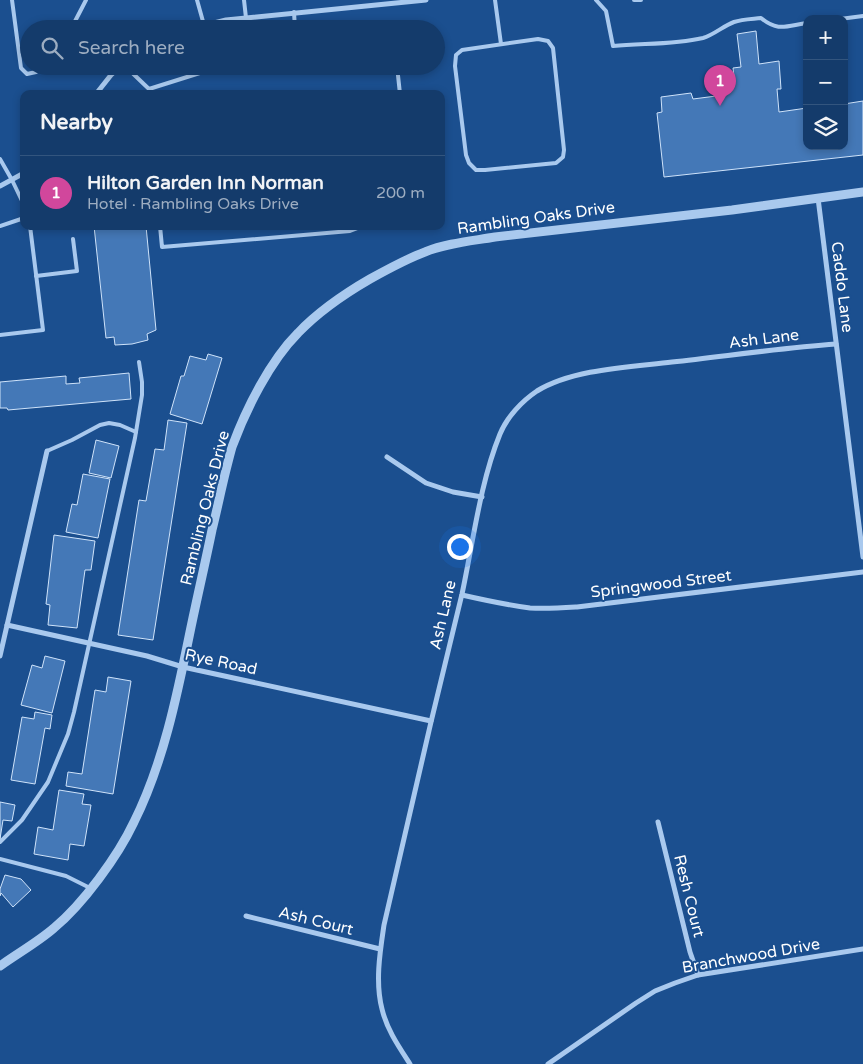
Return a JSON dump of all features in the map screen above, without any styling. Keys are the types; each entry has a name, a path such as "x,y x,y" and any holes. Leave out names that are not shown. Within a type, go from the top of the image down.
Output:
{"street":[{"path":"226,20 426,0"},
{"path":"99,90 112,75"},
{"path":"0,186 20,175"},
{"name":"Rambling Oaks Drive","path":"0,966 54,927 71,911 91,888 134,824 152,784 172,711 232,448 265,377 297,334 342,296 369,280 401,262 427,251 457,243 732,210 863,192"},
{"name":"Caddo Lane","path":"818,198 863,557"},
{"name":"Ash Lane","path":"410,1064 395,1040 382,1009 379,989 380,949 431,722 462,595 491,456 501,431 520,405 536,392 554,382 569,378 602,371 836,344"},
{"path":"0,656 47,451"},
{"path":"386,456 426,483 453,492 482,497"},
{"name":"Springwood Street","path":"462,595 529,608 577,608 863,572"},
{"name":"Rye Road","path":"7,625 147,656 183,667 431,722"},
{"name":"Resh Court","path":"658,822 690,952 698,976"},
{"name":"Ash Court","path":"246,916 380,949"},
{"name":"Branchwood Drive","path":"548,1064 649,995 675,983 698,976 863,949"}],"lane":[{"path":"12,0 20,68"},
{"path":"76,20 86,0"},
{"path":"197,0 203,20"},
{"path":"244,0 246,18"},
{"path":"494,0 501,44"},
{"path":"596,0 606,11 613,46 663,44 704,38 735,21 761,18 777,27 803,24"},
{"path":"634,0 641,0"},
{"path":"294,12 294,20"},
{"path":"848,18 863,16"},
{"path":"538,39 548,41 553,48 564,150 563,158 556,163 476,170 469,163 466,155 455,66 456,55 462,50 501,44 538,39"},
{"path":"132,75 148,90"},
{"path":"152,90 196,75"},
{"path":"399,75 400,90"},
{"path":"0,160 20,197"},
{"path":"0,226 20,219"},
{"path":"0,335 42,330 30,230"},
{"path":"160,230 162,247 353,230"},
{"path":"36,276 77,271 73,239"},
{"path":"0,842 22,820 48,782 70,727 136,432 142,395 142,382 138,362"},
{"path":"47,451 100,425 109,423 120,424 136,432"},
{"path":"0,858 66,876 91,888"}],"building":[{"path":"756,31 759,64 779,61 781,89 777,89 779,112 803,109 803,150 848,150 848,103 863,101 863,155 664,177 657,113 662,112 661,97 691,93 693,99 724,95 722,77 734,76 733,68 741,67 737,34"},
{"path":"94,230 146,230 156,330 147,334 148,340 132,344 115,345 114,337 106,338"},
{"path":"208,354 222,358 202,424 170,414 181,376 184,376 190,356 206,360"},
{"path":"129,373 131,399 8,410 7,408 0,408 0,382 66,376 66,384 80,383 79,378"},
{"path":"168,420 187,423 153,640 118,635 139,500 146,501 155,449 164,450"},
{"path":"96,440 119,446 111,478 89,473"},
{"path":"83,474 110,479 98,538 66,532 72,504 77,505"},
{"path":"54,535 95,541 91,570 85,570 77,628 48,625 50,605 46,604"},
{"path":"45,656 65,661 52,713 21,705 32,665 42,668"},
{"path":"108,677 131,681 113,794 66,786 68,772 82,774 95,690 106,692"},
{"path":"35,712 52,715 50,729 45,728 35,784 11,780 22,717 34,719"},
{"path":"59,790 84,794 82,804 91,805 84,846 70,844 68,860 34,854 38,827 53,830"},
{"path":"0,802 15,805 12,821 3,820 0,839"},
{"path":"5,875 21,879 31,890 13,907 1,893 0,896 0,889"}],"place":[{"name":"Hilton Garden Inn Norman","path":"720,106"}]}
